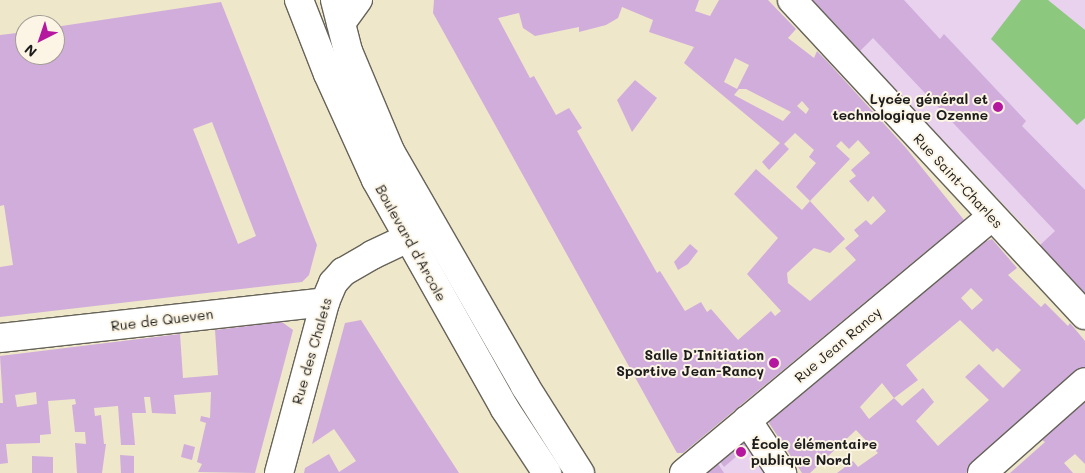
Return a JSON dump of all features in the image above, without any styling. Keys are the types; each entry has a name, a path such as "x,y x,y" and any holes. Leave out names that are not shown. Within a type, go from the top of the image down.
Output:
{"street":[{"name":"Boulevard d'Arcole","path":"299,0 352,129 408,237 505,409 547,473"},
{"path":"337,6 358,0"},
{"name":"Rue Saint-Charles","path":"792,0 991,217 1085,315"},
{"name":"Boulevard d'Arcole","path":"337,6 348,51 390,150 525,386 580,473"},
{"name":"Rue Jean Rancy","path":"684,473 991,217"},
{"name":"Rue des Chalets","path":"278,473 325,302 343,272 408,237 433,227"},
{"name":"Rue de Queven","path":"0,338 325,302"},
{"path":"982,473 1085,382"},
{"path":"747,420 782,473"}],"shaded area":[{"name":"Lycée général et technologique Ozenne","path":"810,0 1085,0 1085,296 1038,247 1041,244"},
{"name":"École élémentaire publique Nord","path":"743,440 769,473 703,473"}],"green space":[{"path":"1021,0 1048,0 1085,30 1085,118 1077,125 991,39"}],"building":[{"path":"434,0 699,0 695,11 710,16 719,0 768,0 796,29 788,38 814,58 817,51 826,60 906,148 964,220 683,453 677,453 433,13","holes":["622,7 653,20 649,32 694,47 684,63 780,143 762,162 769,170 789,149 784,144 795,133 814,150 809,157 816,163 796,187 810,201 802,210 756,169 734,194 778,238 747,274 781,311 775,316 771,311 738,340 711,309 707,312 701,302 685,311 660,271 657,273 577,131 582,128 569,108 556,115 534,76 530,78 498,18 519,13 523,28 535,36 579,27 579,32 606,25 618,18","735,58 749,65 737,89 724,82","739,89 746,89 791,112 783,121 734,95","802,101 809,109 806,114 797,106","858,140 870,153 851,170 856,176 849,181 868,202 873,196 886,211 871,225 866,220 854,230 859,236 845,248 856,260 810,301 788,283 787,273 814,248 830,253 845,239 810,201 850,159 836,146 841,141 849,149"]},
{"path":"810,0 904,0 940,39 944,34 1026,121 1022,126 1085,190 1085,296 1038,247 1055,231 873,38 859,52"},
{"path":"221,2 317,245 309,275 302,282 0,317 0,267 13,265 4,205 0,206 0,35 15,33 15,65 65,65 65,25","holes":["212,122 256,236 238,244 193,129"]},
{"path":"635,80 657,98 632,132 617,100"},
{"path":"992,239 1017,268 1008,275 1041,307 1045,303 1068,326 1070,323 1085,341 1085,369 966,473 837,473 853,461 858,467 878,453 856,430 810,473 802,473 769,423 770,419 984,242","holes":["971,288 983,300 972,310 961,298","960,320 993,352 997,348 1021,370 1003,388 979,364 965,377 989,400 938,446 916,421 934,402 923,388 902,406 894,398 918,380 906,365","882,383 894,398 869,419 860,407"]},
{"path":"690,244 698,251 688,264 678,270 674,262"},
{"path":"361,320 459,473 304,473 305,468 329,454 339,472 356,461 334,429 312,444 345,323"},
{"path":"282,322 293,330 255,473 198,472 202,464 197,462 206,423 200,421 201,416 210,418 211,392 174,395 176,414 152,413 150,397 144,397 146,413 132,413 135,445 121,445 118,406 94,408 95,416 101,415 104,444 106,444 102,473 77,473 75,443 86,444 85,432 75,432 72,405 76,404 75,399 48,401 51,434 40,435 40,443 6,444 8,463 0,464 0,403 3,403 0,356 180,334 183,378 218,375 215,330","holes":["36,392 37,404 17,407 15,395"]},
{"path":"1085,393 1085,464 1075,454 1064,463 1073,473 1010,473 1045,442 1042,440 1051,431 1047,427"},
{"path":"743,440 750,445 724,467 719,460"},
{"path":"184,444 195,447 192,460 181,457"},
{"path":"120,455 134,456 134,473 121,473"},
{"path":"32,456 53,457 53,473 32,473"},
{"path":"717,462 724,473 703,473"}],"place":[{"name":"Lycée général et technologique Ozenne","path":"998,107"},
{"name":"Salle D’Initiation Sportive Jean-Rancy","path":"774,363"},
{"name":"École élémentaire publique Nord","path":"741,452"}]}
